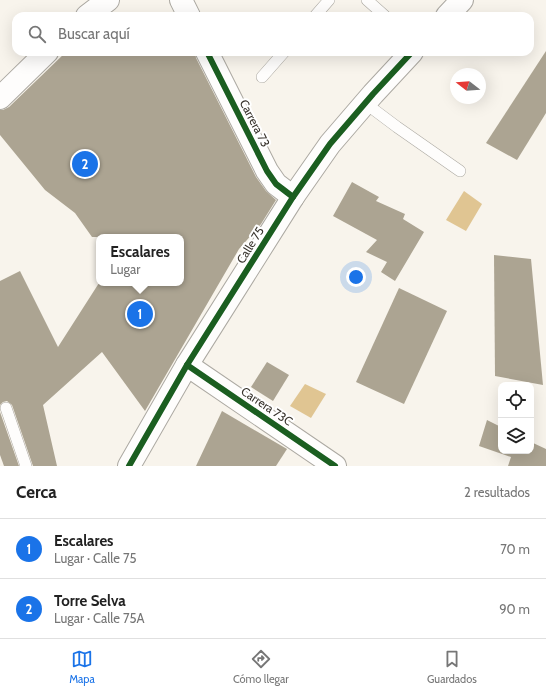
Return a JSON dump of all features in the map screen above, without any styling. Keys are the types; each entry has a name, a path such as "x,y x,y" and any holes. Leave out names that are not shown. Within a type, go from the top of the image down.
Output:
{"street":[{"path":"81,0 86,12"},
{"path":"92,12 108,0"},
{"path":"182,0 188,12"},
{"path":"451,12 462,0"},
{"path":"0,98 43,56"},
{"name":"Carrera 73","path":"209,56 267,171 276,184 293,197"},
{"name":"Calle 75","path":"129,466 187,365 293,197 330,144 364,103 408,56"},
{"name":"Carrera 73C","path":"187,365 335,466"}],"lane":[{"path":"318,12 329,0"},
{"path":"367,0 380,12"},
{"path":"262,77 280,56"},
{"path":"364,103 397,128 460,171"},
{"path":"6,408 26,466"}],"shaded area":[{"path":"464,191 482,204 466,231 446,220"},
{"path":"305,384 326,394 311,418 290,406"}],"building":[{"path":"546,51 546,113 517,160 486,143"},
{"path":"62,56 196,56 256,177 266,191 276,200 261,224 239,249 145,411 102,352 43,405 57,466 33,466 12,405 7,401 0,405 0,281 20,271 58,347 97,286 184,286 184,234 96,234 96,237 92,237 75,213 45,190 0,135 0,110 9,107"},
{"path":"352,182 379,197 376,201 405,214 403,219 424,232 395,281 381,272 387,262 366,252 377,240 333,216"},
{"path":"494,255 531,259 543,385 534,383 534,382 495,376"},
{"path":"399,288 447,311 404,404 356,382"},
{"path":"267,362 289,375 273,401 251,387"},
{"path":"222,411 287,449 276,466 196,466"},
{"path":"0,412 19,466 4,466 0,455"},
{"path":"487,420 498,426 498,453 479,446"},
{"path":"534,443 546,449 546,466 508,466 511,457 502,454 534,454"}],"cycle path":[{"path":"209,56 267,171 276,184 293,197"},
{"path":"129,466 187,365 293,197 330,144 408,56"},
{"path":"187,365 335,466"}],"place":[{"name":"Torre Selva","path":"85,164"},
{"name":"Escalares","path":"140,314"}]}
